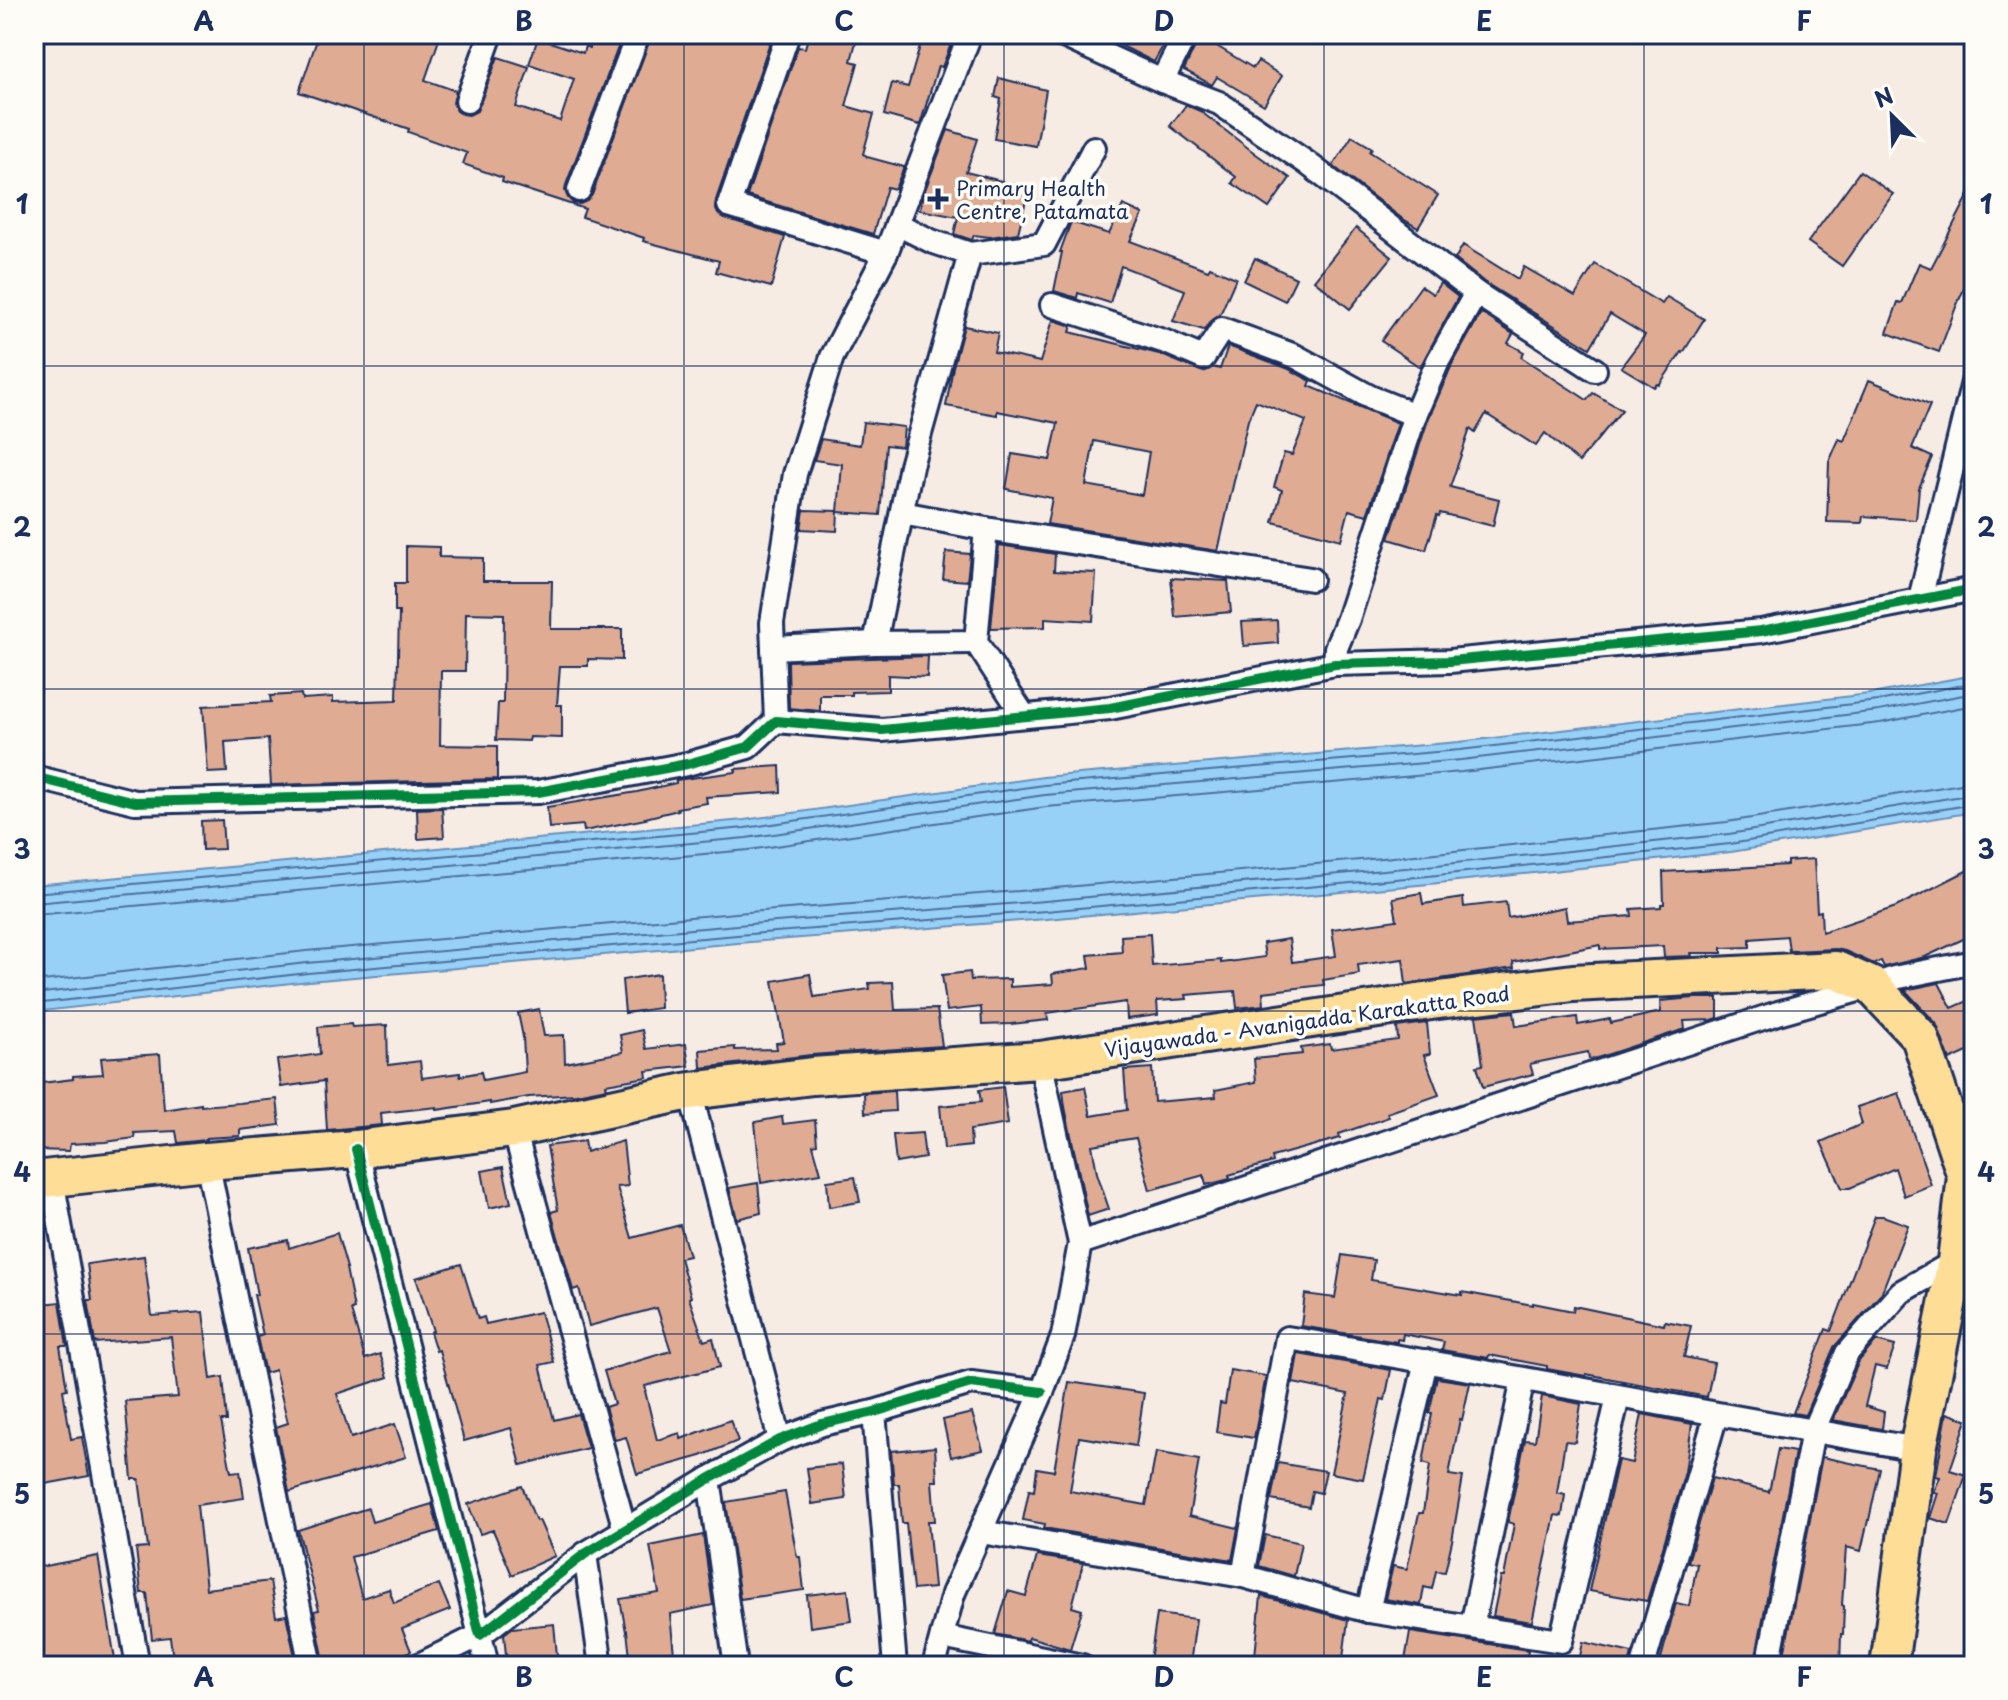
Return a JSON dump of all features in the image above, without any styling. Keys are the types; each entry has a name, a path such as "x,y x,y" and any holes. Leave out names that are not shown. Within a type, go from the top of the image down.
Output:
{"main road":[{"name":"Vijayawada - Avanigadda Karakatta Road","path":"43,1179 356,1149 514,1129 690,1091 813,1076 1040,1060 1431,1001 1573,983 1836,970 1872,986 1920,1037 1966,1176 1956,1261 1918,1449 1889,1666"}],"street":[{"path":"467,101 491,34"},
{"path":"579,190 638,34"},
{"path":"788,34 729,205 886,253"},
{"path":"776,721 772,623 795,474 832,357 886,253 970,34"},
{"path":"1059,34 1232,111 1307,163 1476,293 1595,370"},
{"path":"1162,81 1186,34"},
{"path":"897,224 931,241 970,254 1044,244 1094,148"},
{"path":"875,643 911,466 970,254"},
{"path":"1335,664 1336,648 1415,415 1438,361 1476,293"},
{"path":"1052,305 1166,342 1203,358 1222,329 1295,356 1370,397 1415,415"},
{"path":"1920,599 1974,378"},
{"path":"902,513 986,529 1311,579"},
{"path":"986,529 976,642 1024,716"},
{"path":"34,777 135,802 538,792 687,764 748,747 776,721 882,730 1110,708 1335,664 1450,661 1761,631 1974,589"},
{"path":"773,648 976,642"},
{"path":"1080,1243 1778,1013 1894,978 1974,962"},
{"path":"934,1666 953,1594 1042,1392 1063,1336 1080,1243 1040,1060"},
{"path":"690,1091 780,1440"},
{"path":"514,1129 625,1530"},
{"path":"356,1149 487,1666"},
{"path":"207,1161 311,1666"},
{"path":"43,1179 138,1666"},
{"path":"1768,1666 1813,1431 1847,1353 1901,1292 1956,1261"},
{"path":"1243,1576 1287,1338 1918,1449"},
{"path":"1368,1611 1426,1361"},
{"path":"1472,1626 1523,1379"},
{"path":"417,1666 480,1635 585,1554 780,1440 822,1424 971,1383 1042,1392"},
{"path":"981,1532 1243,1576 1368,1611 1561,1641 1618,1397"},
{"path":"874,1412 895,1666"},
{"path":"1643,1666 1716,1415"},
{"path":"709,1479 736,1666"},
{"path":"585,1554 601,1666"},
{"path":"942,1637 1082,1666"}],"water":[{"path":"1974,675 1974,812 1731,852 1429,884 309,981 34,1012 34,885 744,820 1043,777 1459,742 1877,693"}],"building":[{"path":"319,34 441,34 425,80 456,91 453,103 457,111 469,115 477,111 498,57 529,67 516,107 560,121 574,79 529,64 538,38 583,53 585,46 589,48 591,34 623,34 566,185 568,198 580,204 592,195 652,34 768,34 767,38 771,39 715,207 718,214 725,218 785,237 771,287 716,272 719,261 643,241 644,238 582,217 585,209 502,182 503,178 463,164 467,153 408,132 409,129 299,92"},
{"path":"809,34 858,34 851,61 858,63 846,106 874,114 863,154 904,167 895,189 887,187 873,234 747,196 798,47 805,48"},
{"path":"1098,34 1170,34 1154,62"},
{"path":"923,36 951,44 942,67 938,66 920,125 884,115 892,83 908,87"},
{"path":"1200,36 1253,68 1258,61 1282,76 1264,105 1217,77 1212,85 1184,70"},
{"path":"999,78 1046,90 1036,146 994,139 1001,99 995,97"},
{"path":"1186,105 1200,111 1290,178 1269,208 1232,183 1236,177 1170,126"},
{"path":"948,130 977,139 966,172 1029,188 1018,233 990,237 974,235 972,240 954,234 958,217 920,210"},
{"path":"1352,136 1372,148 1370,152 1438,195 1418,228 1333,166"},
{"path":"1860,171 1893,194 1842,266 1808,242"},
{"path":"1974,185 1974,266 1939,352 1887,333 1898,302 1902,303 1919,263 1931,268"},
{"path":"1123,205 1143,214 1130,241 1236,278 1220,315 1214,317 1204,330 1173,321 1185,290 1121,266 1110,303 1078,293 1077,298 1054,291 1060,252 1071,222 1109,234"},
{"path":"1356,228 1392,257 1350,309 1314,280"},
{"path":"1463,245 1518,279 1524,267 1575,296 1595,264 1662,304 1667,297 1704,319 1683,353 1659,385 1654,387 1621,367 1645,335 1610,314 1590,348 1484,282 1455,259"},
{"path":"1255,258 1296,278 1285,301 1244,281"},
{"path":"1440,283 1458,297 1420,367 1381,341 1421,286 1433,294"},
{"path":"1481,313 1513,334 1508,343 1524,352 1521,357 1587,400 1593,393 1622,410 1579,462 1545,433 1536,446 1486,414 1475,433 1470,429 1450,487 1499,499 1493,526 1440,513 1426,550 1389,539 1428,420 1451,367"},
{"path":"1053,320 1072,326 1070,332 1159,354 1203,372 1213,367 1220,369 1228,346 1289,369 1311,381 1309,386 1398,423 1367,515 1349,510 1341,540 1273,522 1282,490 1274,487 1284,453 1292,455 1306,421 1256,401 1248,420 1218,551 1047,524 1052,498 1006,489 1012,454 1050,460 1058,423 997,411 997,415 946,406 964,326 998,333 994,352 1040,362","holes":["1094,441 1149,452 1142,495 1086,485"]},
{"path":"1869,380 1930,405 1912,448 1932,457 1919,488 1916,520 1863,516 1862,523 1827,522 1829,462 1839,439 1844,441"},
{"path":"863,422 904,427 902,447 886,445 880,515 838,512 842,464 814,460 821,439 860,445"},
{"path":"804,510 838,511 837,531 801,529"},
{"path":"999,545 1055,554 1054,571 1096,573 1093,621 1045,618 1045,627 991,628"},
{"path":"406,546 439,547 439,557 483,558 483,581 552,581 551,629 622,629 622,660 588,659 588,666 560,666 557,705 562,705 562,738 496,740 498,703 503,703 504,614 466,613 465,671 441,671 440,745 497,746 497,779 271,785 268,739 225,742 227,772 208,773 203,706 271,702 270,696 301,694 302,699 333,697 333,702 397,700 399,612 395,612 395,583 406,583"},
{"path":"946,552 970,554 967,581 943,579"},
{"path":"1171,578 1228,581 1231,612 1175,617"},
{"path":"1277,620 1278,643 1244,646 1242,622"},
{"path":"928,656 927,677 888,675 888,691 820,695 820,711 789,708 788,661"},
{"path":"780,766 781,792 706,797 707,803 584,831 583,825 549,828 547,807 637,792 676,783 676,780 736,772 735,769"},
{"path":"442,808 444,837 418,839 417,809"},
{"path":"222,820 224,849 202,850 201,821"},
{"path":"1814,859 1817,912 1821,911 1822,932 1896,907 1974,867 1974,934 1925,957 1884,967 1881,961 1874,964 1836,949 1789,951 1787,936 1750,939 1750,947 1722,948 1722,953 1691,953 1692,956 1664,957 1663,946 1600,949 1600,945 1513,962 1514,968 1406,984 1403,959 1358,965 1359,974 1323,980 1324,985 1263,992 1264,1005 1237,1008 1235,991 1186,995 1187,999 1157,1001 1158,1015 1127,1019 1126,1002 1047,1013 1048,1020 1011,1024 982,1025 981,1007 947,1011 942,975 970,972 971,980 1010,979 1010,987 1053,984 1052,974 1090,968 1088,955 1122,952 1121,936 1150,934 1152,966 1221,960 1221,963 1265,957 1263,943 1289,939 1292,962 1336,956 1332,929 1397,920 1393,898 1421,893 1423,904 1463,898 1464,907 1506,902 1508,918 1565,907 1567,921 1632,916 1631,909 1661,907 1664,904 1663,872 1787,865 1787,861"},
{"path":"659,974 660,1008 625,1013 622,980"},
{"path":"810,974 814,997 870,989 869,983 893,982 895,1010 937,1009 942,1046 811,1055 701,1068 700,1050 735,1047 735,1050 777,1049 776,1043 784,1042 773,981"},
{"path":"1939,983 1952,1008 1970,1000 1974,1012 1974,1049 1950,1060 1936,1023 1905,990"},
{"path":"1718,998 1718,1018 1684,1021 1685,1029 1597,1058 1589,1059 1588,1052 1530,1064 1533,1074 1483,1087 1477,1066 1483,1065 1476,1016 1514,1012 1516,1026 1577,1017 1578,1025 1610,1019 1611,1023 1661,1012 1660,1001"},
{"path":"539,1009 544,1036 564,1035 565,1063 623,1052 620,1035 642,1030 646,1049 686,1044 689,1066 646,1071 647,1077 606,1084 607,1088 576,1094 437,1110 437,1107 381,1113 382,1125 327,1130 324,1081 281,1087 277,1060 320,1054 318,1027 351,1024 352,1027 387,1025 388,1065 420,1061 422,1078 481,1072 483,1080 525,1072 518,1013"},
{"path":"1427,1023 1430,1054 1424,1055 1439,1095 1387,1113 1389,1117 1339,1134 1340,1138 1272,1157 1273,1162 1206,1185 1204,1175 1150,1190 1136,1138 1092,1145 1109,1209 1088,1216 1063,1091 1085,1087 1091,1116 1127,1110 1124,1070 1152,1068 1154,1102 1216,1097 1215,1090 1256,1082 1254,1059 1302,1054 1301,1048 1330,1044 1331,1049 1398,1040 1397,1027"},
{"path":"160,1054 164,1110 277,1099 280,1125 240,1130 240,1136 178,1143 176,1131 134,1133 135,1138 70,1144 69,1151 34,1150 34,1084 103,1074 101,1058"},
{"path":"1003,1087 1008,1124 970,1130 971,1146 944,1149 940,1106 981,1102 979,1090"},
{"path":"894,1091 895,1111 865,1113 864,1093"},
{"path":"1899,1093 1931,1185 1904,1196 1895,1168 1850,1188 1842,1188 1821,1142 1862,1124 1857,1107"},
{"path":"782,1117 783,1124 815,1120 817,1144 813,1145 821,1173 761,1183 755,1122"},
{"path":"922,1133 925,1158 896,1163 893,1135"},
{"path":"584,1141 586,1152 623,1141 628,1186 617,1187 632,1238 680,1225 689,1256 680,1258 689,1298 704,1341 713,1338 720,1367 645,1386 657,1440 680,1433 681,1439 730,1420 738,1441 701,1456 637,1474 626,1437 615,1440 605,1407 614,1404 604,1371 671,1351 657,1308 589,1326 579,1288 573,1290 551,1212 558,1210 547,1146"},
{"path":"503,1167 511,1203 489,1208 482,1171"},
{"path":"855,1177 860,1202 829,1207 827,1181"},
{"path":"758,1183 761,1213 737,1219 729,1188"},
{"path":"1875,1216 1908,1225 1881,1294 1834,1347 1805,1415 1793,1413 1826,1329 1831,1331"},
{"path":"337,1233 347,1268 354,1309 351,1310 365,1359 380,1354 388,1377 337,1394 351,1438 395,1424 406,1457 289,1492 276,1427 288,1423 275,1370 265,1373 257,1337 263,1335 248,1248 288,1240 289,1248"},
{"path":"1342,1255 1374,1260 1371,1280 1573,1311 1574,1306 1664,1325 1665,1321 1691,1326 1684,1357 1714,1363 1707,1397 1547,1369 1547,1366 1489,1355 1488,1358 1442,1350 1444,1342 1403,1334 1402,1340 1397,1339 1397,1342 1301,1326 1305,1294 1335,1298"},
{"path":"144,1256 152,1316 203,1312 211,1379 223,1377 227,1421 221,1421 231,1472 240,1471 244,1498 197,1505 206,1589 270,1581 276,1617 286,1615 297,1666 174,1666 170,1637 152,1639 147,1593 141,1593 136,1549 148,1548 139,1479 132,1479 125,1401 178,1397 171,1337 95,1343 88,1300 92,1300 87,1264"},
{"path":"461,1264 478,1319 484,1317 486,1324 540,1312 554,1362 540,1365 554,1420 578,1414 588,1448 521,1465 511,1428 464,1441 416,1278"},
{"path":"60,1302 67,1346 60,1346 67,1389 63,1390 71,1439 82,1437 89,1476 34,1486 34,1305"},
{"path":"1876,1341 1895,1346 1887,1369 1875,1366 1865,1406 1884,1412 1882,1429 1833,1420 1859,1361"},
{"path":"1298,1354 1391,1370 1385,1400 1381,1399 1363,1479 1331,1473 1348,1394 1293,1383"},
{"path":"1230,1370 1266,1376 1254,1438 1216,1432 1220,1403 1225,1404"},
{"path":"1437,1378 1470,1383 1449,1475 1463,1477 1452,1541 1445,1572 1436,1571 1432,1589 1424,1587 1421,1605 1385,1599 1393,1566 1407,1569 1419,1513 1423,1513 1430,1465 1423,1463"},
{"path":"1069,1382 1144,1393 1136,1446 1079,1437 1070,1491 1146,1505 1156,1452 1199,1460 1189,1516 1238,1528 1232,1560 1044,1528 1045,1524 1023,1520 1029,1490 1034,1491 1037,1468 1054,1471"},
{"path":"1542,1396 1581,1404 1575,1442 1565,1441 1557,1493 1565,1495 1562,1516 1555,1515 1532,1622 1493,1616 1514,1524 1508,1522 1525,1440 1535,1441"},
{"path":"972,1413 983,1450 951,1457 943,1420"},
{"path":"1947,1413 1967,1420 1950,1470 1966,1475 1949,1524 1930,1518 1938,1493 1934,1492 1940,1477 1936,1476"},
{"path":"1642,1414 1692,1424 1685,1472 1647,1601 1589,1591 1618,1460 1632,1463"},
{"path":"935,1447 937,1481 932,1481 935,1521 928,1521 934,1588 913,1590 906,1523 902,1523 899,1484 894,1484 891,1451"},
{"path":"1778,1449 1795,1452 1754,1666 1659,1666 1676,1603 1689,1606 1697,1564 1688,1562 1712,1478 1769,1492"},
{"path":"1822,1457 1880,1469 1861,1551 1846,1547 1840,1666 1782,1666"},
{"path":"1278,1463 1326,1471 1321,1493 1312,1491 1309,1507 1271,1500"},
{"path":"842,1464 846,1499 812,1504 807,1468"},
{"path":"522,1486 555,1556 512,1575 493,1530 480,1534 468,1504"},
{"path":"785,1492 804,1590 740,1599 726,1502"},
{"path":"432,1504 439,1531 351,1557 362,1598 389,1589 394,1603 439,1584 450,1610 402,1629 411,1651 383,1663 381,1657 360,1666 325,1666 314,1611 319,1610 298,1530 368,1508 372,1522"},
{"path":"703,1535 713,1605 670,1614 675,1664 631,1666 620,1599 659,1593 650,1546"},
{"path":"1265,1535 1301,1543 1294,1576 1259,1566"},
{"path":"98,1556 116,1666 34,1666 34,1568"},
{"path":"1037,1556 1083,1563 1072,1607 1082,1610 1070,1649 1029,1637 1028,1641 995,1634 1008,1591 1026,1596"},
{"path":"848,1590 852,1621 810,1627 807,1595"},
{"path":"1261,1596 1348,1620 1342,1666 1254,1666"},
{"path":"1157,1614 1196,1619 1190,1665 1150,1660"},
{"path":"554,1624 558,1666 507,1666 504,1634 512,1628"},
{"path":"1410,1632 1528,1650 1526,1666 1404,1666"},
{"path":"1583,1642 1632,1653 1629,1666 1578,1666"}],"cycle path":[{"path":"34,777 135,802 538,792 687,764 748,747 776,721 882,730 1110,708 1335,664 1450,661 1761,631 1974,589"},
{"path":"356,1149 480,1635 585,1554 780,1440 822,1424 971,1383 1042,1392"}],"place":[{"name":"Primary Health Centre, Patamata","path":"938,199"}]}
